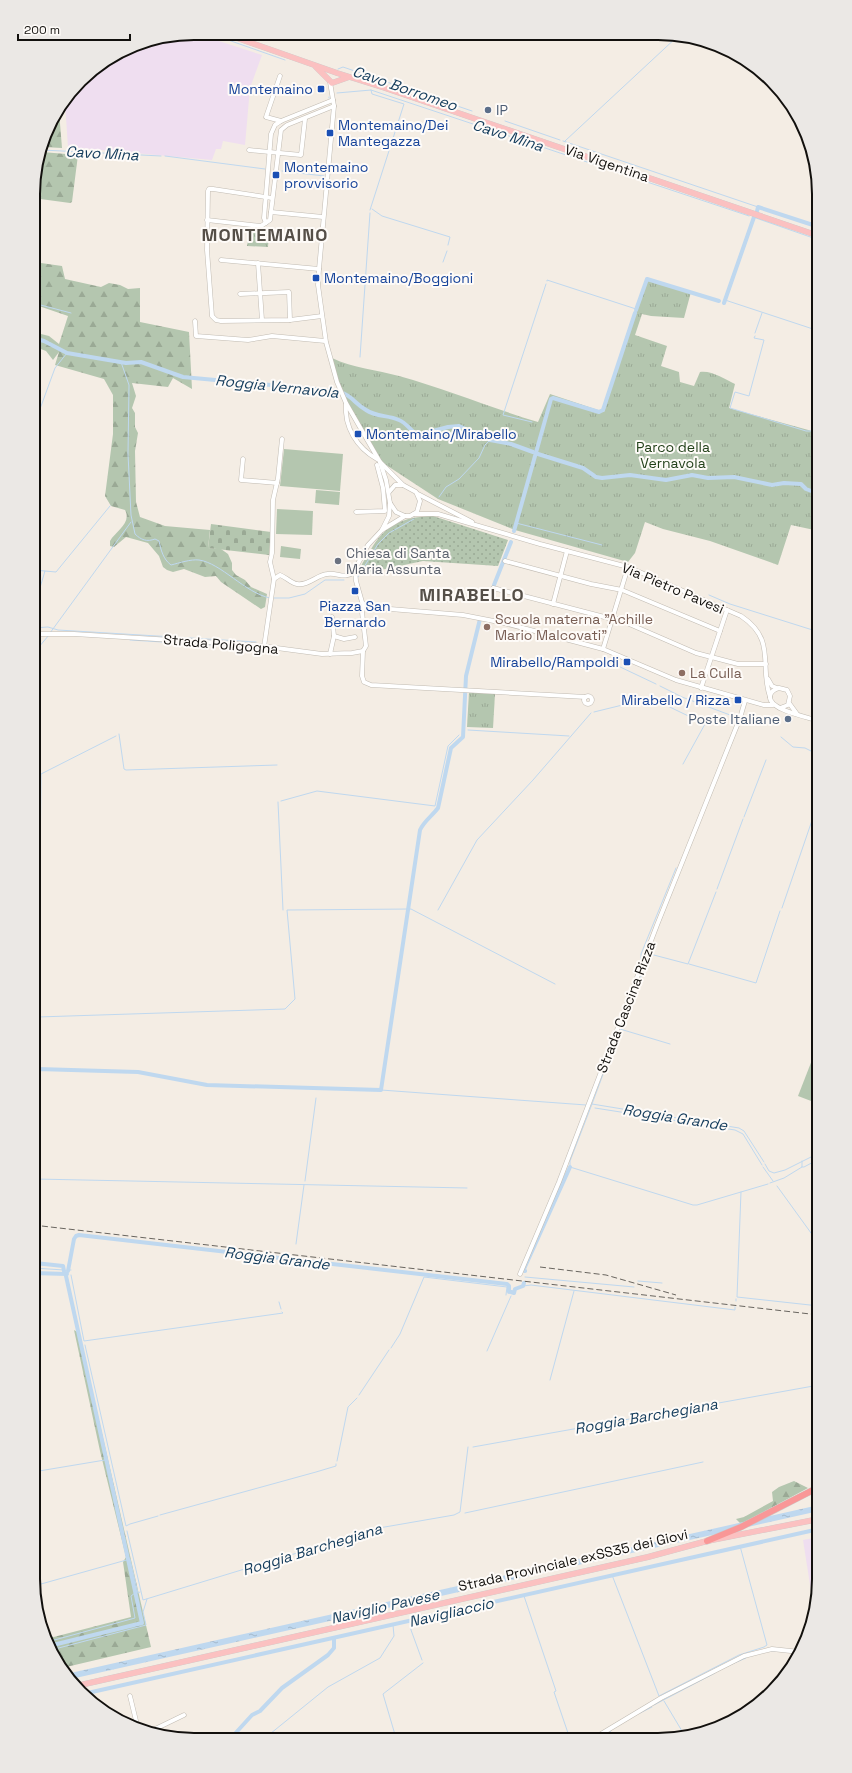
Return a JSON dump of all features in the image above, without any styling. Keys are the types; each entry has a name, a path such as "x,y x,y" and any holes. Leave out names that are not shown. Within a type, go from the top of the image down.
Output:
{"highway":[{"path":"768,1513 812,1486"},
{"path":"768,1513 812,1491"},
{"name":"Strada Provinciale exSS35 dei Giovi","path":"707,1541 768,1513"}],"main road":[{"name":"Via Vigentina","path":"243,40 812,234"},
{"path":"313,64 332,81"},
{"path":"334,72 338,78 332,81 328,75 334,72"},
{"path":"332,81 349,77"},
{"path":"707,1541 812,1520"},
{"name":"Strada Provinciale exSS35 dei Giovi","path":"82,1685 648,1557 707,1541"}],"street":[{"path":"280,76 266,117 281,121"},
{"path":"270,570 298,584 305,584 327,574 350,576 354,572 361,557 382,530 388,516 389,492 378,462 340,390 326,341 318,285 334,106 332,81"},
{"path":"266,223 264,218 271,134 275,125 333,98"},
{"path":"207,220 261,226 270,220 281,130 287,125 334,106"},
{"path":"249,150 301,155 305,118"},
{"path":"268,176 275,177"},
{"path":"272,198 209,189 207,250 209,296 213,318 221,321 290,320 322,316"},
{"path":"271,212 323,217"},
{"path":"221,260 319,269"},
{"path":"258,263 262,320"},
{"path":"240,294 289,292 290,320"},
{"path":"195,321 196,336 248,340 272,336 326,341"},
{"path":"346,403 346,411 351,434 378,462 403,484 418,494 420,504 417,512 405,516 382,530"},
{"path":"264,647 274,579 270,570 273,500 277,483 282,439"},
{"path":"243,459 241,480 277,483"},
{"path":"378,462 388,500 396,512 405,516"},
{"path":"389,492 396,485 403,484"},
{"name":"Via Pietro Pavesi","path":"418,494 458,516 493,530"},
{"path":"356,512 385,511 388,500"},
{"name":"Via Pietro Pavesi","path":"414,514 438,514 628,567 744,618 756,630 761,638 770,698"},
{"path":"553,604 567,551"},
{"path":"505,561 590,584 622,590 720,631"},
{"path":"603,649 628,567"},
{"path":"354,572 364,606 362,612 366,646 363,650 362,676 364,682 371,685 586,696"},
{"path":"274,579 280,575"},
{"path":"493,588 612,618 696,653 738,664 766,664"},
{"path":"364,606 372,609 427,612 483,618 603,649 676,680 745,701 773,705 812,719"},
{"path":"701,688 727,610"},
{"path":"330,654 334,636 332,617"},
{"name":"Strada Poligogna","path":"40,634 88,635 264,647 330,654 352,653 363,650"},
{"path":"334,636 344,639 356,637"},
{"path":"767,676 770,683 777,688 783,688 788,691 790,696 789,703 798,715"},
{"path":"754,703 763,703 770,698 772,692 777,688"},
{"path":"770,698 773,705"},
{"name":"Strada Cascina Rizza","path":"520,1273 559,1182 657,925 740,718 745,701"},
{"path":"780,708 789,703"},
{"path":"603,1733 661,1698 744,1656 772,1649 794,1651"},
{"path":"130,1696 136,1721"},
{"path":"156,1728 184,1715"}],"shaded area":[{"path":"184,40 216,40 262,55 250,88 245,145 223,141 221,149 216,149 212,160 68,147 66,109 85,85 100,72 126,56 154,45"},
{"path":"812,1538 811,1594 803,1540"}],"green space":[{"path":"60,119 62,148 47,147"},
{"path":"46,152 78,155 72,202 40,199 41,174"},
{"path":"250,229 269,230 268,247 247,246"},
{"path":"41,263 62,266 65,279 101,287 109,283 120,285 128,289 140,288 140,322 189,332 192,389 173,378 168,387 132,383 136,396 132,408 135,413 135,427 138,433 135,451 136,502 140,517 165,526 210,530 208,548 221,549 228,554 232,563 232,570 236,575 245,580 251,587 267,594 265,607 261,609 221,582 216,576 205,577 184,569 173,572 167,570 163,567 159,556 148,543 126,537 114,547 110,546 110,541 125,523 127,515 125,510 111,506 105,496 113,434 113,395 104,379 55,365 59,352 53,360 46,351 40,349 40,334 49,336 59,344 68,316 40,306"},
{"name":"Parco della Vernavola","path":"646,278 691,292 684,318 642,314 635,335 667,346 661,366 679,372 680,382 694,386 700,372 709,372 718,375 735,384 729,408 812,431 812,530 791,525 778,565 710,541 663,529 645,522 635,553 628,562 515,530 438,499 383,463 347,402 338,381 332,358 357,367 417,381 538,422 550,394 604,412"},
{"path":"284,449 343,454 340,491 280,486"},
{"path":"316,490 340,492 339,505 315,503"},
{"path":"277,509 313,511 312,535 276,534"},
{"path":"433,516 508,540 498,566 423,561 357,575 376,542 389,528 404,520"},
{"path":"211,524 271,532 269,555 208,548"},
{"path":"281,546 301,549 300,559 280,557"},
{"path":"469,692 495,694 493,728 467,727"},
{"path":"812,1060 812,1101 798,1096"},
{"path":"74,1330 79,1333 151,1647 68,1667 52,1637 131,1617 123,1562 126,1557 100,1451"},
{"path":"794,1481 808,1488 741,1524 736,1519 744,1517 773,1501 772,1492 779,1487"}],"water":[{"name":"Naviglio Pavese","path":"812,1507 812,1513 76,1678 72,1673"}],"waterway":[{"name":"Cavo Borromeo","path":"228,40 285,60"},
{"path":"565,141 673,41"},
{"name":"Cavo Borromeo","path":"338,69 343,67 472,111"},
{"name":"Cavo Mina","path":"337,93 371,90 749,216"},
{"path":"370,210 404,104 372,94 371,90"},
{"name":"Cavo Borromeo","path":"505,121 560,140"},
{"path":"563,141 758,207"},
{"name":"Cavo Mina","path":"46,150 161,156"},
{"name":"Cavo Mina","path":"165,156 265,169"},
{"name":"Cavo Mina","path":"282,171 324,176"},
{"path":"757,211 758,207 812,225"},
{"path":"372,209 382,216 450,237 448,245"},
{"path":"360,357 370,213"},
{"path":"753,217 812,238"},
{"path":"724,303 754,217"},
{"path":"443,262 447,251"},
{"path":"636,310 647,279 719,301"},
{"path":"547,281 636,309"},
{"path":"532,422 503,415 546,284"},
{"path":"725,300 812,329"},
{"path":"40,305 71,313"},
{"path":"514,531 551,399 553,398 599,412 603,410 635,313"},
{"path":"755,333 762,313"},
{"path":"755,336 754,338 764,340 749,396 735,392 730,408 806,431 812,431"},
{"name":"Roggia Vernavola","path":"40,340 67,353 126,363 141,362 183,377 337,391 350,397 370,412 402,421 418,435 448,427 459,426 490,440 511,444 533,452"},
{"path":"40,409 55,368 67,353"},
{"path":"121,362 129,385 128,454 131,515 135,534 144,540 155,539 159,541 164,557 171,565 192,560 207,562 216,566 242,585 270,598"},
{"path":"439,497 446,487 459,479 479,458 485,445 490,440"},
{"name":"Roggia Vernavola","path":"538,454 583,468 596,477 602,478 630,475 666,480 692,475 708,478 734,477 772,485 784,483 801,484 806,489 812,491"},
{"path":"45,571 56,572 110,506"},
{"path":"358,577 378,544 389,533 414,519"},
{"path":"50,633 131,522"},
{"path":"516,523 602,545"},
{"path":"494,585 511,542"},
{"path":"40,571 45,571 40,588"},
{"path":"274,598 289,598 305,594 325,580 344,580"},
{"path":"484,601 491,590"},
{"path":"709,595 730,604 812,630"},
{"path":"40,1069 138,1072 207,1085 381,1090 420,830 438,808 451,748 463,737 466,676 480,619"},
{"path":"40,628 48,627 58,630 256,642"},
{"path":"40,646 49,635"},
{"path":"130,640 271,650"},
{"path":"613,666 616,665 656,684"},
{"path":"660,686 682,697 738,718"},
{"path":"594,712 651,698 705,724 683,764"},
{"path":"438,910 477,840 533,780 591,713"},
{"path":"468,730 569,736"},
{"path":"119,734 124,769 126,770 277,765"},
{"path":"281,801 317,791 435,806 448,746 459,735"},
{"path":"40,870 41,774 116,736"},
{"path":"781,737 793,747 805,748 812,752"},
{"path":"744,817 766,760"},
{"path":"278,802 283,910"},
{"path":"717,889 743,819"},
{"path":"782,908 812,820"},
{"path":"641,961 641,954 676,868"},
{"path":"670,1044 620,1029 650,954 688,964 716,892"},
{"path":"40,1017 285,1009 295,999 287,910 411,909 555,984"},
{"path":"689,964 756,983 780,911"},
{"name":"Roggia Grande","path":"592,1104 618,1034"},
{"path":"381,1090 586,1105"},
{"path":"305,1181 316,1098"},
{"name":"Roggia Grande","path":"764,1162 744,1131 739,1128 592,1104 570,1161 570,1167 693,1205 768,1184"},
{"name":"Roggia Grande","path":"595,1108 735,1130 743,1134 762,1165"},
{"name":"Roggia Grande","path":"765,1164 769,1171 774,1173 785,1170 812,1156"},
{"path":"770,1183 784,1178 802,1167 802,1161"},
{"path":"802,1167 812,1163"},
{"name":"Roggia Grande","path":"525,1271 524,1269 570,1167"},
{"name":"Roggia Grande","path":"763,1167 773,1181"},
{"path":"40,1179 467,1188"},
{"path":"296,1244 304,1185"},
{"path":"777,1186 812,1234"},
{"path":"741,1192 737,1297 812,1305"},
{"name":"Roggia Grande","path":"68,1271 74,1239 79,1235 507,1284 509,1286 509,1292"},
{"path":"40,1264 63,1266 64,1271"},
{"path":"40,1268 64,1270"},
{"name":"Roggia Grande","path":"40,1273 67,1274"},
{"path":"71,1275 84,1341 283,1313 282,1312"},
{"path":"55,1645 142,1623 66,1276"},
{"name":"Roggia Grande","path":"391,1348 400,1334 424,1277 507,1287 506,1295"},
{"path":"525,1277 634,1287"},
{"path":"638,1281 662,1283"},
{"name":"Roggia Grande","path":"511,1292 514,1293 515,1289 523,1286 524,1283"},
{"path":"523,1286 531,1285 735,1310 735,1307"},
{"path":"550,1380 574,1291"},
{"path":"487,1351 511,1296"},
{"path":"279,1302 281,1309"},
{"path":"85,1345 126,1526 158,1516"},
{"path":"359,1395 389,1350"},
{"name":"Roggia Barchegiana","path":"473,1447 812,1386"},
{"path":"337,1461 348,1407 357,1398"},
{"name":"Roggia Barchegiana","path":"127,1531 143,1600 379,1528 454,1515 460,1512 468,1447"},
{"path":"40,1471 105,1460"},
{"path":"465,1513 703,1462"},
{"path":"160,1515 316,1472 336,1466 336,1464"},
{"name":"Navigliaccio","path":"90,1692 812,1531"},
{"path":"612,1575 659,1696 739,1655 767,1645 740,1546"},
{"name":"Roggia Barchegiana","path":"40,1584 130,1559 138,1593 140,1592"},
{"path":"53,1640 135,1618 131,1596 135,1593"},
{"path":"524,1596 556,1691 554,1692 568,1733"},
{"path":"57,1648 146,1625 143,1612 147,1599"},
{"path":"410,1621 411,1630 422,1660"},
{"path":"271,1733 328,1687 380,1658 394,1636 393,1625"},
{"path":"236,1733 252,1715 260,1711 282,1688 328,1655 334,1648 334,1638"},
{"path":"770,1651 777,1651"},
{"path":"732,1664 746,1658"},
{"path":"395,1733 383,1694 423,1663"},
{"path":"654,1705 715,1673"},
{"path":"664,1701 682,1731"},
{"path":"640,1713 652,1707"}],"railway":[{"path":"40,1226 812,1314"},
{"path":"540,1267 606,1275 676,1295"}],"place":[{"name":"Montemaino","path":"321,89"},
{"name":"IP","path":"488,110"},
{"name":"Montemaino/Dei Mantegazza","path":"330,133"},
{"name":"Montemaino provvisorio","path":"276,175"},
{"name":"Montemaino/Boggioni","path":"316,278"},
{"name":"Montemaino/Mirabello","path":"358,434"},
{"name":"Chiesa di Santa Maria Assunta","path":"338,561"},
{"name":"Piazza San Bernardo","path":"355,591"},
{"name":"Scuola materna \"Achille Mario Malcovati\"","path":"487,627"},
{"name":"Mirabello/Rampoldi","path":"627,662"},
{"name":"La Culla","path":"682,673"},
{"name":"Mirabello / Rizza","path":"738,700"},
{"name":"Poste Italiane","path":"788,719"}],"district":[{"name":"MONTEMAINO","path":"265,234"},
{"name":"MIRABELLO","path":"472,594"}]}
